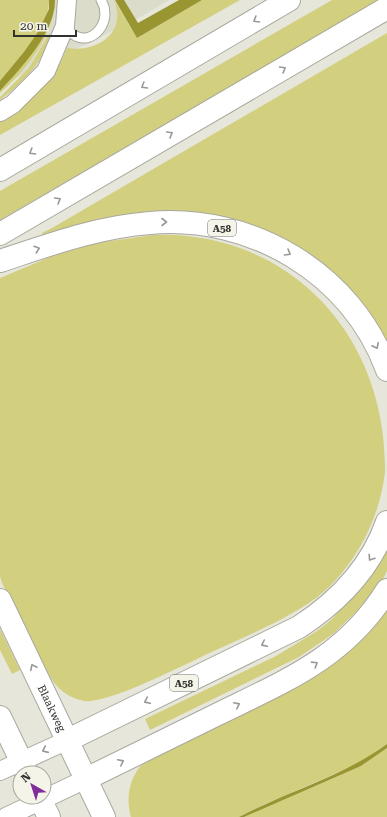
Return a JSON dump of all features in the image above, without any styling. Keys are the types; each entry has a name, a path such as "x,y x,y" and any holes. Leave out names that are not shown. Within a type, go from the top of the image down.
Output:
{"main road":[{"path":"0,170 290,0"},
{"path":"0,234 387,8"},
{"name":"A58","path":"0,261 80,235 150,222 187,223 250,235 270,243 303,262 332,286 353,309 370,334 387,370"},
{"name":"A58","path":"68,740 299,627 316,616 345,591 357,578 374,553 387,522"},
{"path":"86,779 281,683 319,662 351,636 370,615 387,590"},
{"name":"Blaakweg","path":"0,600 104,817"},
{"path":"0,717 23,765"}],"street":[{"path":"0,112 13,104 46,70 65,26 67,0"},
{"path":"27,765 68,740"},
{"path":"0,772 12,770"},
{"path":"52,799 86,779"},
{"path":"6,817 42,805"}],"lane":[{"path":"65,26 72,35 78,38 90,36 99,31 106,17 105,8 101,0"}],"shaded area":[{"path":"0,0 169,0 135,20 0,86"},
{"path":"0,0 49,0 48,11 38,33 31,44 0,81"},
{"path":"49,0 55,0 49,25 43,37 27,61 0,91 0,81 38,32 49,9"},
{"path":"56,0 50,26 37,51 29,63 0,93 0,91 27,60 34,49 47,26"},
{"path":"114,0 137,38 202,0 240,0 0,135 0,121 21,107 40,90 55,71 67,48 78,49 98,44 107,38 113,31 117,22 117,12"},
{"path":"115,0 124,0 138,23 179,0 202,0 137,38"},
{"path":"332,0 379,0 0,220 0,191"},
{"path":"387,33 387,352 382,341 246,227 42,236 42,233"},
{"path":"49,34 52,36 37,64 18,86 0,100 0,97 29,68"},
{"path":"153,235 202,238 246,250 286,271 320,300 348,335 368,376 381,422 385,472 383,488 374,517 361,545 343,571 320,595 286,617 155,679 107,697 94,701 84,701 66,694 53,681 6,591 0,576 0,278 50,257 96,243"},
{"path":"387,544 387,571 383,579 358,610 333,634 299,657 150,730 145,719 276,656 317,631 331,620 363,586"},
{"path":"387,610 387,744 360,763 265,804 239,817 131,817 129,809 130,787 136,773 145,761 353,647"},
{"path":"0,629 20,670 12,674 0,650"},
{"path":"387,744 387,748 361,766 244,817 239,817 352,766"},
{"path":"387,748 387,817 244,817 361,766"}]}
